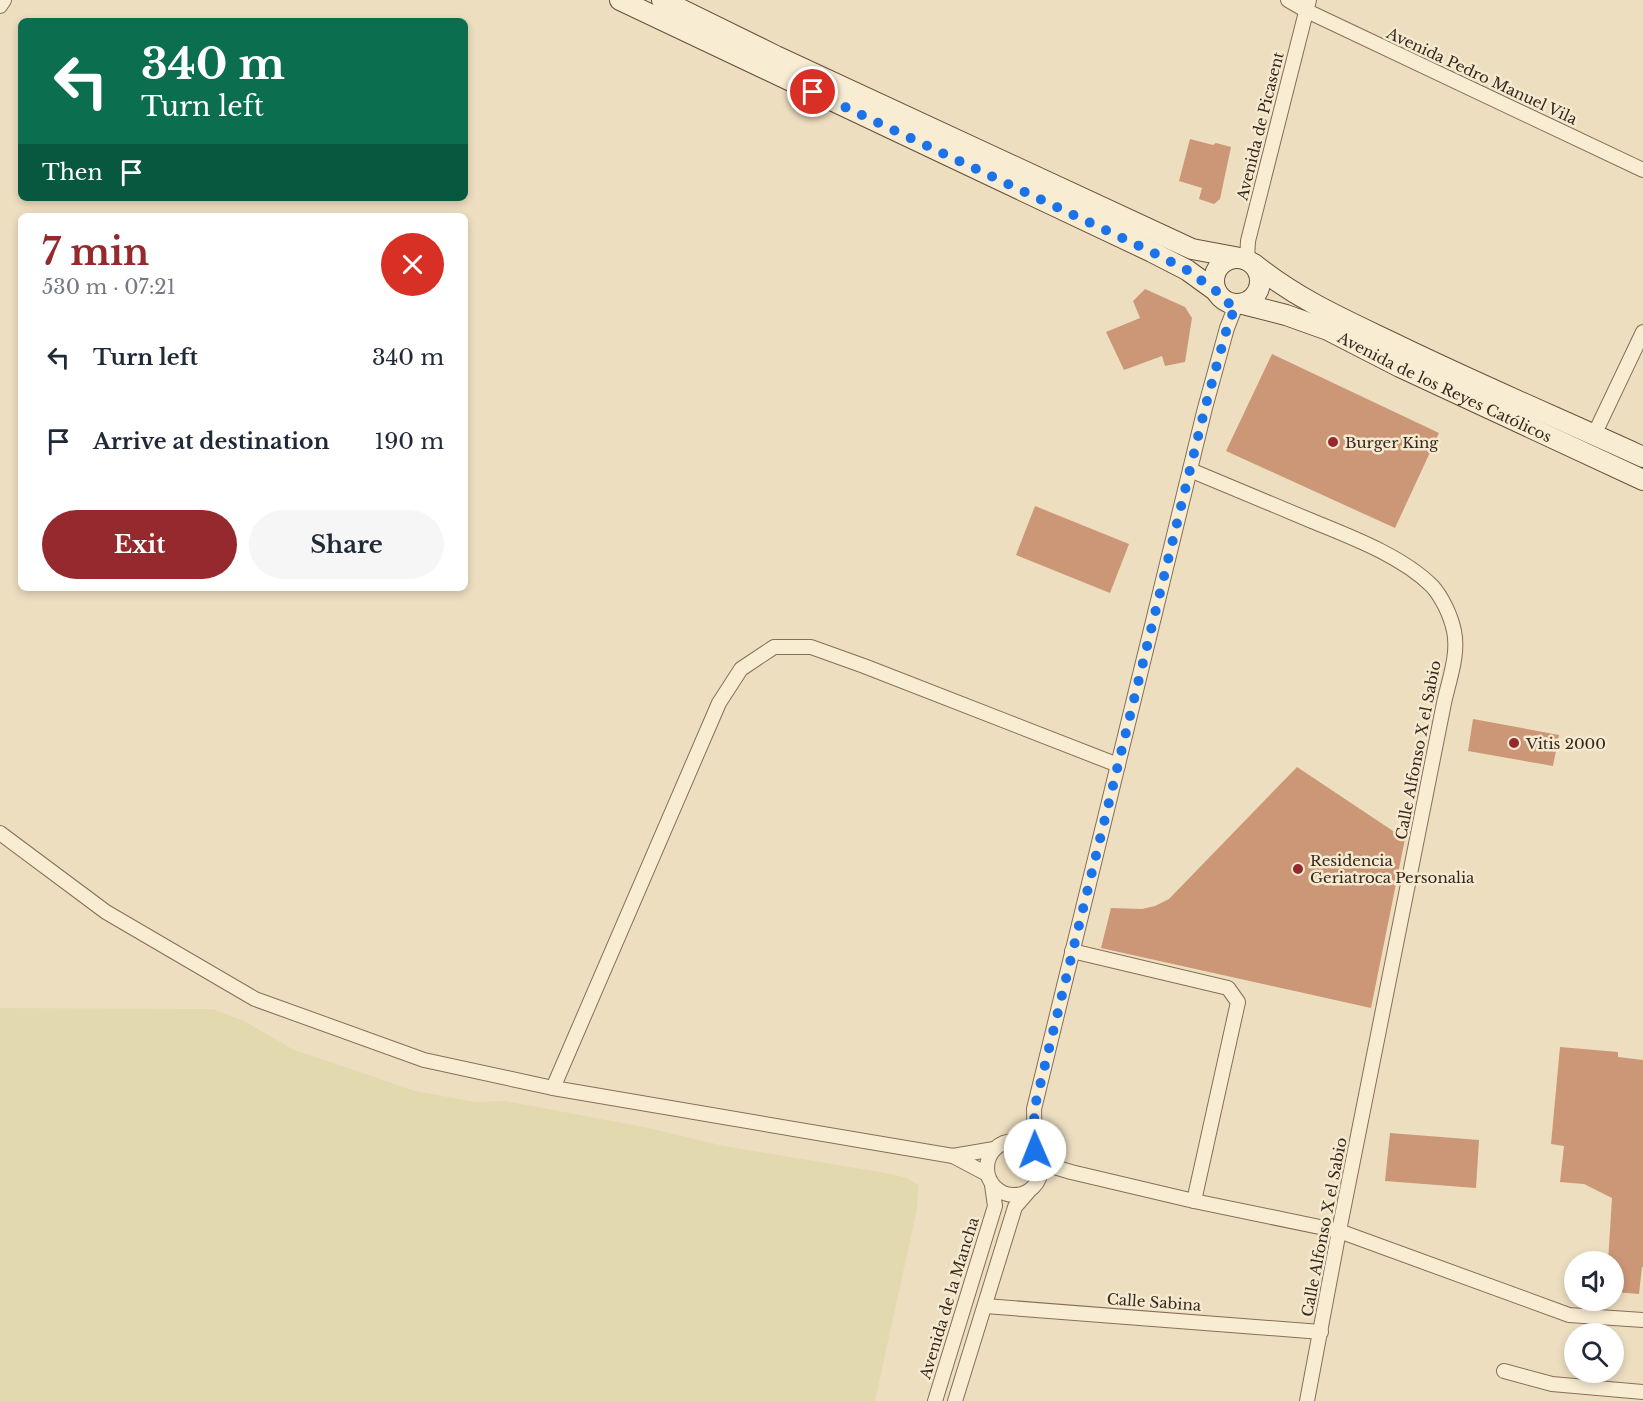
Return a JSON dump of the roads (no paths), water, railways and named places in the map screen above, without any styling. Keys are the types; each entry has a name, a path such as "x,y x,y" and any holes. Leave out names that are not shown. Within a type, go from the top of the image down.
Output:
{"street":[{"path":"0,6 4,0"},
{"path":"620,0 1152,252 1187,270 1216,291 1228,303 1240,304 1251,301 1260,289 1259,272 1247,261 1232,258 1225,261 1214,276 1216,291"},
{"name":"Avenida de los Reyes Católicos","path":"662,0 776,56 1192,249 1247,261 1311,303 1426,359 1643,458"},
{"name":"Avenida Pedro Manuel Vila","path":"1288,0 1308,6 1643,170"},
{"name":"Avenida de Picasent","path":"1247,261 1248,242 1308,6"},
{"path":"955,1401 1015,1207 1035,1186 1039,1178 1041,1163 1035,1150 1034,1110 1190,470 1227,328 1240,304"},
{"name":"Avenida de los Reyes Católicos","path":"1240,304 1286,315 1328,330 1400,367 1643,480"},
{"path":"1594,435 1643,332"},
{"name":"Calle Alfonso X el Sabio","path":"1190,470 1386,553 1433,587 1447,610 1454,632 1454,659 1307,1401"},
{"path":"553,1088 719,704 741,669 774,647 811,647 1118,765"},
{"path":"0,833 106,912 255,999 424,1059 553,1088 953,1156 994,1149"},
{"path":"1072,951 1228,988 1238,1002 1194,1201"},
{"path":"1016,1140 1034,1110"},
{"path":"989,1180 986,1165 989,1156 1000,1144 1016,1140 1035,1150"},
{"path":"953,1156 989,1180 1005,1194 1013,1196 1028,1192"},
{"path":"1041,1163 1194,1201 1339,1231 1569,1315 1643,1320"},
{"path":"1039,1178 1071,1172"},
{"name":"Avenida de la Mancha","path":"935,1401 995,1206 989,1180"},
{"name":"Calle Sabina","path":"985,1306 1321,1332"},
{"path":"1504,1371 1552,1384 1643,1392"}],"place":[{"name":"Burger King","path":"1333,442"},
{"name":"Vitis 2000","path":"1514,743"},
{"name":"Residencia Geriatroca Personalia","path":"1298,869"}]}
